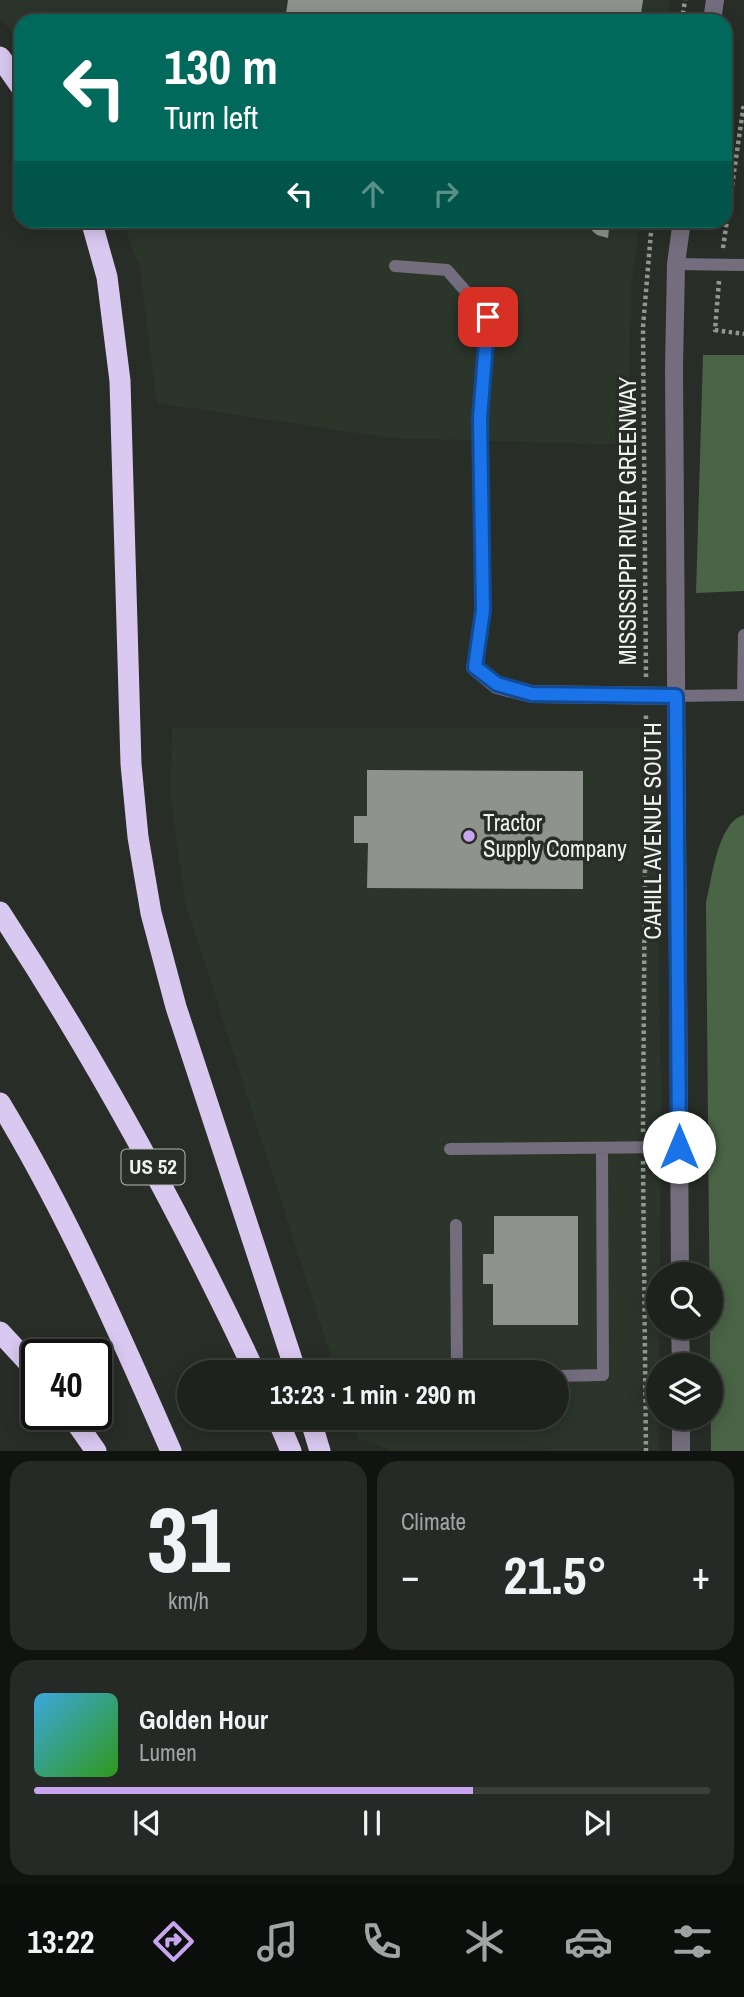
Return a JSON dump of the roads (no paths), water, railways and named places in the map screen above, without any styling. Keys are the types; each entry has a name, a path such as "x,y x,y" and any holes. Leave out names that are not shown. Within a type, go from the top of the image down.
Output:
{"highway":[{"path":"0,57 14,77"},
{"path":"93,228 111,299 120,381 131,764 138,837 151,913 176,1007 292,1360"},
{"name":"US 52","path":"0,912 94,1060 144,1149 249,1360"},
{"path":"0,1103 32,1156 78,1245 171,1451"},
{"path":"0,1332 21,1355"},
{"path":"81,1430 96,1451"},
{"path":"282,1430 291,1451"},
{"path":"314,1430 320,1451"}],"street":[{"name":"CAHILL AVENUE SOUTH","path":"680,1262 676,264 681,228"},
{"path":"475,667 497,684 522,693 676,696"},
{"path":"681,1430 681,1451"}],"lane":[{"path":"676,264 744,265"},
{"path":"396,267 447,270 488,317 480,418 483,610 475,667"},
{"path":"676,696 744,695 744,635"},
{"path":"450,1149 679,1147"},
{"path":"569,1376 603,1375 602,1148"},
{"path":"456,1225 457,1360"}],"place":[{"name":"Tractor Supply Company","path":"469,836"}]}
